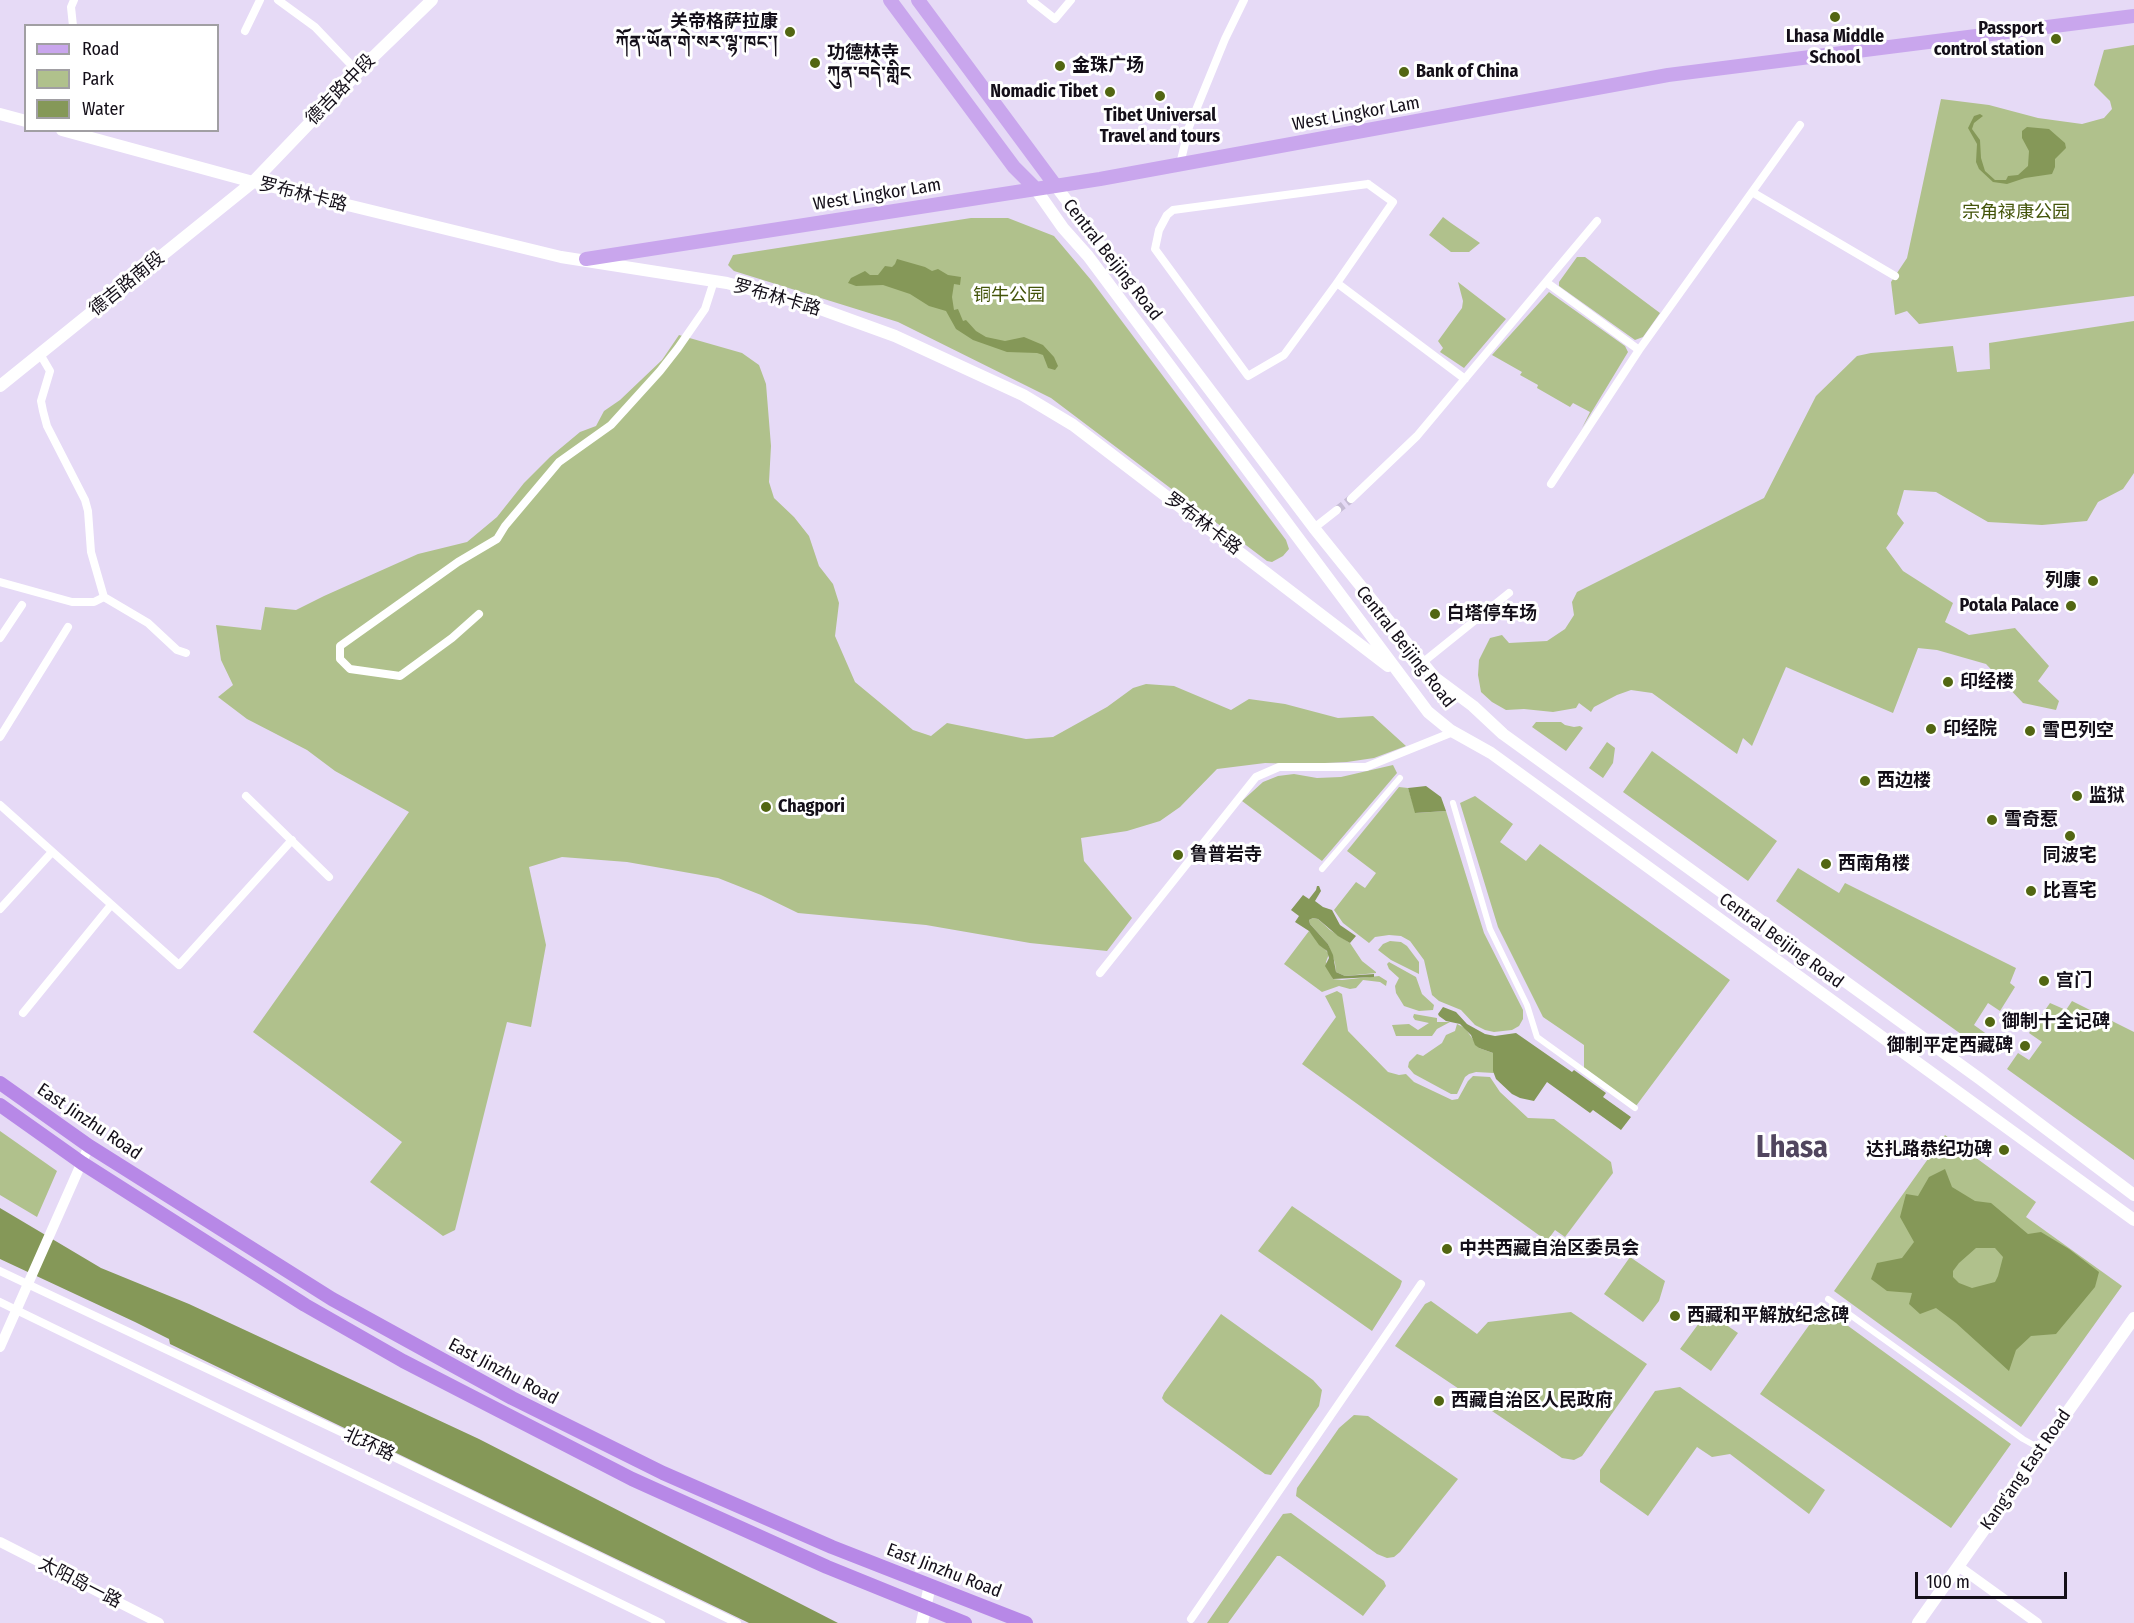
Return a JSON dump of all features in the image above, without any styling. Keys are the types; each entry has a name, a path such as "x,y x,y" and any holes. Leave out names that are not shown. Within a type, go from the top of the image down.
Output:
{"highway":[{"name":"East Jinzhu Road","path":"0,1083 89,1146 332,1299 512,1398 663,1473 832,1546 1026,1623"},
{"name":"East Jinzhu Road","path":"0,1105 82,1163 305,1305 413,1366 632,1479 826,1567 965,1623"}],"main road":[{"name":"德吉路中段","path":"253,182 358,72 432,0"},
{"name":"Central Beijing Road","path":"890,0 1014,167 1035,188 1063,228 1088,256 1428,712 1453,732 1500,759 2134,1220"},
{"name":"Central Beijing Road","path":"918,0 1314,528 1434,677 1473,706 1503,734 1980,1079 2134,1195"},
{"name":"West Lingkor Lam","path":"586,260 1180,164 1668,75 2134,16"},
{"path":"0,114 24,120"},
{"name":"罗布林卡路","path":"69,132 253,182 561,257 714,281 815,307 895,336 1023,395 1073,425 1401,676"},
{"name":"德吉路南段","path":"0,386 253,182"},
{"name":"Kang'ang East Road","path":"1918,1623 2134,1318"},
{"path":"922,1623 930,1585"}],"street":[{"path":"73,24 71,7 74,0"},
{"path":"245,31 260,0"},
{"path":"278,0 315,27 358,72"},
{"path":"1031,0 1055,19 1071,0"},
{"path":"1180,164 1189,127 1225,39 1244,0"},
{"path":"1551,484 1639,350 1800,125"},
{"path":"1368,184 1393,202 1337,283 1284,355 1248,376 1155,249 1159,230 1167,215 1173,210 1368,184"},
{"path":"1752,192 1895,276"},
{"path":"1352,499 1417,436 1597,221"},
{"path":"479,614 452,638 400,676 350,669 340,659 340,646 458,562 497,539 505,526 559,462 611,425 678,348 705,309 714,281"},
{"path":"1546,282 1639,350"},
{"path":"1337,283 1465,379"},
{"path":"40,354 50,371 41,401 43,411 47,426 88,511 91,552 104,597 148,623 177,650 186,653"},
{"path":"1314,528 1337,510"},
{"path":"0,582 72,602 94,602 104,597"},
{"path":"1422,663 1509,593"},
{"path":"0,638 22,605"},
{"path":"0,737 68,627"},
{"path":"1100,973 1256,777 1279,767 1366,767 1453,732"},
{"path":"1323,869 1400,778"},
{"path":"246,796 329,877"},
{"path":"1452,803 1490,929 1527,1005 1538,1036 1635,1108"},
{"path":"0,805 179,966 292,840"},
{"path":"0,909 52,852"},
{"path":"23,1013 111,904"},
{"path":"0,1347 89,1146"},
{"name":"北环路","path":"0,1271 30,1281 737,1623"},
{"path":"1191,1619 1421,1284"},
{"path":"1828,1299 2023,1439 2041,1449"},
{"path":"0,1302 661,1623"},
{"name":"太阳岛一路","path":"0,1542 159,1623"},
{"path":"1958,1566 2037,1623"}],"green space":[{"name":"宗角禄康公园","path":"2134,45 2134,296 1919,324 1907,311 1895,315 1891,282 1907,258 1941,99 1989,105 2038,118 2082,124 2104,118 2112,109 2110,101 2094,85 2104,50"},
{"path":"1443,217 1480,243 1469,252 1451,252 1429,235"},
{"name":"铜牛公园","path":"971,218 1008,218 1054,236 1091,280 1286,540 1289,549 1283,556 1272,562 1267,561 1051,398 898,322 734,271 728,265 733,255"},
{"path":"1577,257 1585,257 1660,313 1643,337 1635,340 1559,286 1559,282"},
{"path":"1458,282 1506,319 1464,368 1440,352 1443,348 1438,341 1462,308 1463,301"},
{"path":"1549,292 1625,346 1628,352 1582,428 1590,412 1573,403 1570,407 1537,388 1538,385 1520,375 1522,372 1492,355"},
{"path":"2134,321 2134,473 2123,489 2098,502 2087,521 2042,525 1988,522 1936,492 1904,490 1897,514 1904,523 1886,548 1903,571 1953,603 1945,622 1969,635 2015,628 2049,666 2038,681 2059,701 2056,710 2023,703 1986,664 1937,650 1918,648 1893,713 1786,667 1752,746 1743,738 1737,754 1652,693 1631,690 1594,707 1591,712 1579,703 1576,708 1553,712 1506,710 1481,692 1478,675 1479,660 1490,638 1502,635 1509,643 1547,641 1565,629 1574,615 1572,602 1577,592 1764,498 1816,396 1857,356 1953,346 1957,372 1990,369 1989,343"},
{"path":"679,335 742,353 759,365 766,384 771,446 769,482 774,498 794,517 809,536 819,566 833,584 839,603 835,636 855,682 913,730 931,736 947,723 1026,739 1053,737 1107,707 1133,688 1146,684 1174,686 1231,710 1249,699 1285,704 1338,718 1373,716 1406,746 1374,758 1347,762 1265,763 1217,769 1180,807 1160,821 1127,831 1081,838 1084,861 1132,918 1107,951 1030,943 926,925 798,913 718,878 627,862 562,857 529,867 546,945 531,1027 507,1022 455,1230 443,1236 370,1182 402,1142 253,1032 409,812 335,771 307,750 247,719 218,697 233,685 221,660 216,625 261,630 265,607 296,610 418,554 467,542 497,517 524,483 550,457 580,432 596,426 604,411 620,400 662,360"},
{"path":"1536,722 1561,722 1565,725 1583,728 1566,751 1532,727"},
{"path":"1607,742 1615,748 1613,763 1603,778 1589,768"},
{"path":"1652,751 1777,841 1748,881 1623,792"},
{"path":"1393,765 1397,773 1322,861 1242,801 1263,782 1278,776 1294,774 1317,778 1341,777"},
{"path":"1399,787 1408,788 1416,813 1446,811 1484,933 1523,1010 1523,1019 1519,1026 1512,1030 1494,1032 1485,1030 1475,1025 1461,1010 1439,1001 1432,995 1424,960 1410,941 1401,936 1389,935 1375,937 1369,943 1343,923 1334,910 1356,882 1365,888 1376,873 1347,851"},
{"path":"1475,796 1513,824 1500,842 1526,861 1540,844 1730,980 1636,1106 1584,1068 1584,1045 1543,1017 1498,927 1460,803"},
{"path":"1798,868 1839,893 1845,883 2016,968 2010,983 2015,987 2000,1011 1988,1003 1974,1025 1988,1035 1979,1047 1776,901"},
{"path":"1318,919 1350,943 1362,961 1376,973 1345,976 1336,972 1328,944 1310,924 1309,920"},
{"path":"1309,931 1329,954 1326,962 1333,979 1379,976 1387,981 1386,986 1380,982 1363,980 1356,988 1339,986 1322,992 1284,964"},
{"path":"1390,941 1401,942 1407,946 1419,962 1419,974 1391,960 1378,950"},
{"path":"1389,962 1416,977 1422,994 1434,1005 1433,1010 1419,1011 1404,1006 1396,993 1395,986 1399,978 1389,969 1387,964"},
{"path":"1337,991 1342,994 1348,1031 1388,1072 1406,1074 1414,1082 1452,1100 1458,1099 1473,1076 1490,1077 1500,1092 1528,1118 1554,1119 1611,1162 1613,1173 1565,1237 1555,1230 1547,1241 1302,1064 1336,1017 1325,996"},
{"path":"2072,1001 2134,1032 2134,1160 2007,1069 2018,1053 2029,1060 2042,1042 2029,1033 2050,1003 2066,1010"},
{"path":"1414,1014 1437,1018 1437,1022 1450,1022 1437,1029 1432,1036 1396,1036 1392,1025 1409,1024 1418,1030 1429,1023 1415,1020"},
{"path":"1457,1024 1465,1028 1479,1048 1493,1053 1494,1073 1469,1074 1465,1077 1457,1094 1451,1094 1414,1074 1408,1067 1409,1062 1417,1054 1423,1056 1442,1043 1446,1035 1455,1031"},
{"path":"0,1131 57,1171 37,1217 0,1195"},
{"path":"1945,1135 2036,1202 2026,1217 2122,1286 2021,1427 1834,1291"},
{"path":"1292,1206 1402,1281 1372,1331 1258,1251"},
{"path":"1630,1257 1665,1281 1659,1301 1643,1322 1604,1294"},
{"path":"1431,1301 1477,1334 1488,1322 1571,1312 1647,1364 1582,1456 1574,1460 1562,1458 1395,1346 1425,1304"},
{"path":"1696,1304 1738,1333 1711,1371 1680,1349 1702,1319 1694,1312"},
{"path":"1822,1307 2011,1444 1951,1528 1760,1394"},
{"path":"1221,1314 1313,1380 1322,1390 1319,1406 1271,1475 1265,1474 1162,1398"},
{"path":"1680,1387 1825,1490 1809,1514 1730,1454 1712,1457 1697,1447 1648,1516 1600,1482 1600,1470 1655,1391"},
{"path":"1354,1415 1368,1416 1458,1479 1394,1557 1387,1558 1377,1554 1296,1496 1297,1488 1339,1428"},
{"path":"1291,1513 1384,1581 1386,1586 1363,1616 1277,1556 1228,1623 1207,1623 1283,1514"}],"water":[{"path":"1980,114 1983,116 1974,123 1972,129 1980,140 1981,158 1985,171 1995,180 2006,180 2008,176 2018,175 2028,166 2029,151 2022,138 2022,131 2027,127 2049,129 2065,143 2066,148 2055,159 2052,174 2025,178 2007,184 1993,182 1979,169 1976,162 1977,144 1968,128 1974,116"},
{"path":"897,259 932,271 938,269 948,275 961,277 960,285 954,284 952,297 954,310 958,309 963,321 966,320 976,331 986,337 1005,341 1024,337 1043,345 1054,357 1058,366 1055,370 1048,368 1043,355 1037,353 1007,352 973,340 956,329 946,311 929,306 910,294 883,285 856,286 848,283 851,278 865,271 870,275 878,275 885,266 892,267"},
{"path":"1426,786 1441,797 1446,811 1415,813 1408,788"},
{"path":"1317,886 1321,891 1315,901 1332,910 1340,925 1356,936 1350,943 1318,919 1309,920 1328,944 1336,972 1345,976 1374,974 1374,977 1333,979 1325,966 1329,958 1327,951 1319,945 1309,931 1295,922 1299,916 1291,910 1303,895 1309,899"},
{"path":"1443,1007 1456,1012 1467,1024 1485,1034 1495,1036 1516,1033 1606,1093 1603,1097 1631,1117 1621,1130 1593,1110 1590,1113 1547,1082 1534,1101 1512,1094 1496,1079 1493,1071 1493,1053 1475,1045 1471,1035 1460,1024 1446,1021 1439,1016"},
{"path":"1945,1169 1952,1187 1975,1201 1991,1203 2028,1234 2041,1232 2069,1249 2099,1272 2095,1287 2056,1334 2031,1336 2016,1350 2009,1371 1936,1308 1920,1314 1909,1304 1912,1293 1887,1291 1871,1279 1877,1263 1902,1258 1914,1242 1900,1217 1906,1194 1918,1196 1929,1177","holes":["1976,1248 1995,1248 2003,1257 1995,1282 1972,1288 1959,1283 1953,1277 1953,1271 1959,1263"]},
{"path":"0,1208 101,1268 189,1304 479,1439 838,1623 749,1623 170,1344 169,1339 135,1322 0,1259"}],"tunnel":[{"path":"1337,510 1351,499"}],"place":[{"name":"Lhasa Middle School","path":"1835,17"},
{"name":"关帝格萨拉康 ཀོན་ཡོན་གེ་སར་ལྷ་ཁང་།","path":"790,32"},
{"name":"Passport control station","path":"2056,39"},
{"name":"功德林寺 ཀུན་བདེ་གླིང","path":"815,63"},
{"name":"金珠广场","path":"1060,66"},
{"name":"Bank of China","path":"1404,72"},
{"name":"Nomadic Tibet","path":"1110,92"},
{"name":"Tibet Universal Travel and tours","path":"1160,96"},
{"name":"列康","path":"2093,581"},
{"name":"Potala Palace","path":"2071,606"},
{"name":"白塔停车场","path":"1435,614"},
{"name":"印经楼","path":"1948,682"},
{"name":"印经院","path":"1931,729"},
{"name":"雪巴列空","path":"2030,731"},
{"name":"西边楼","path":"1865,781"},
{"name":"监狱","path":"2077,796"},
{"name":"Chagpori","path":"766,807"},
{"name":"雪奇惹","path":"1992,820"},
{"name":"同波宅","path":"2070,836"},
{"name":"鲁普岩寺","path":"1178,855"},
{"name":"西南角楼","path":"1826,864"},
{"name":"比喜宅","path":"2031,891"},
{"name":"宫门","path":"2044,981"},
{"name":"御制十全记碑","path":"1990,1022"},
{"name":"御制平定西藏碑","path":"2025,1046"},
{"name":"达扎路恭纪功碑","path":"2004,1150"},
{"name":"中共西藏自治区委员会","path":"1447,1249"},
{"name":"西藏和平解放纪念碑","path":"1675,1316"},
{"name":"西藏自治区人民政府","path":"1439,1401"}],"district":[{"name":"Lhasa","path":"1792,1149"}]}
